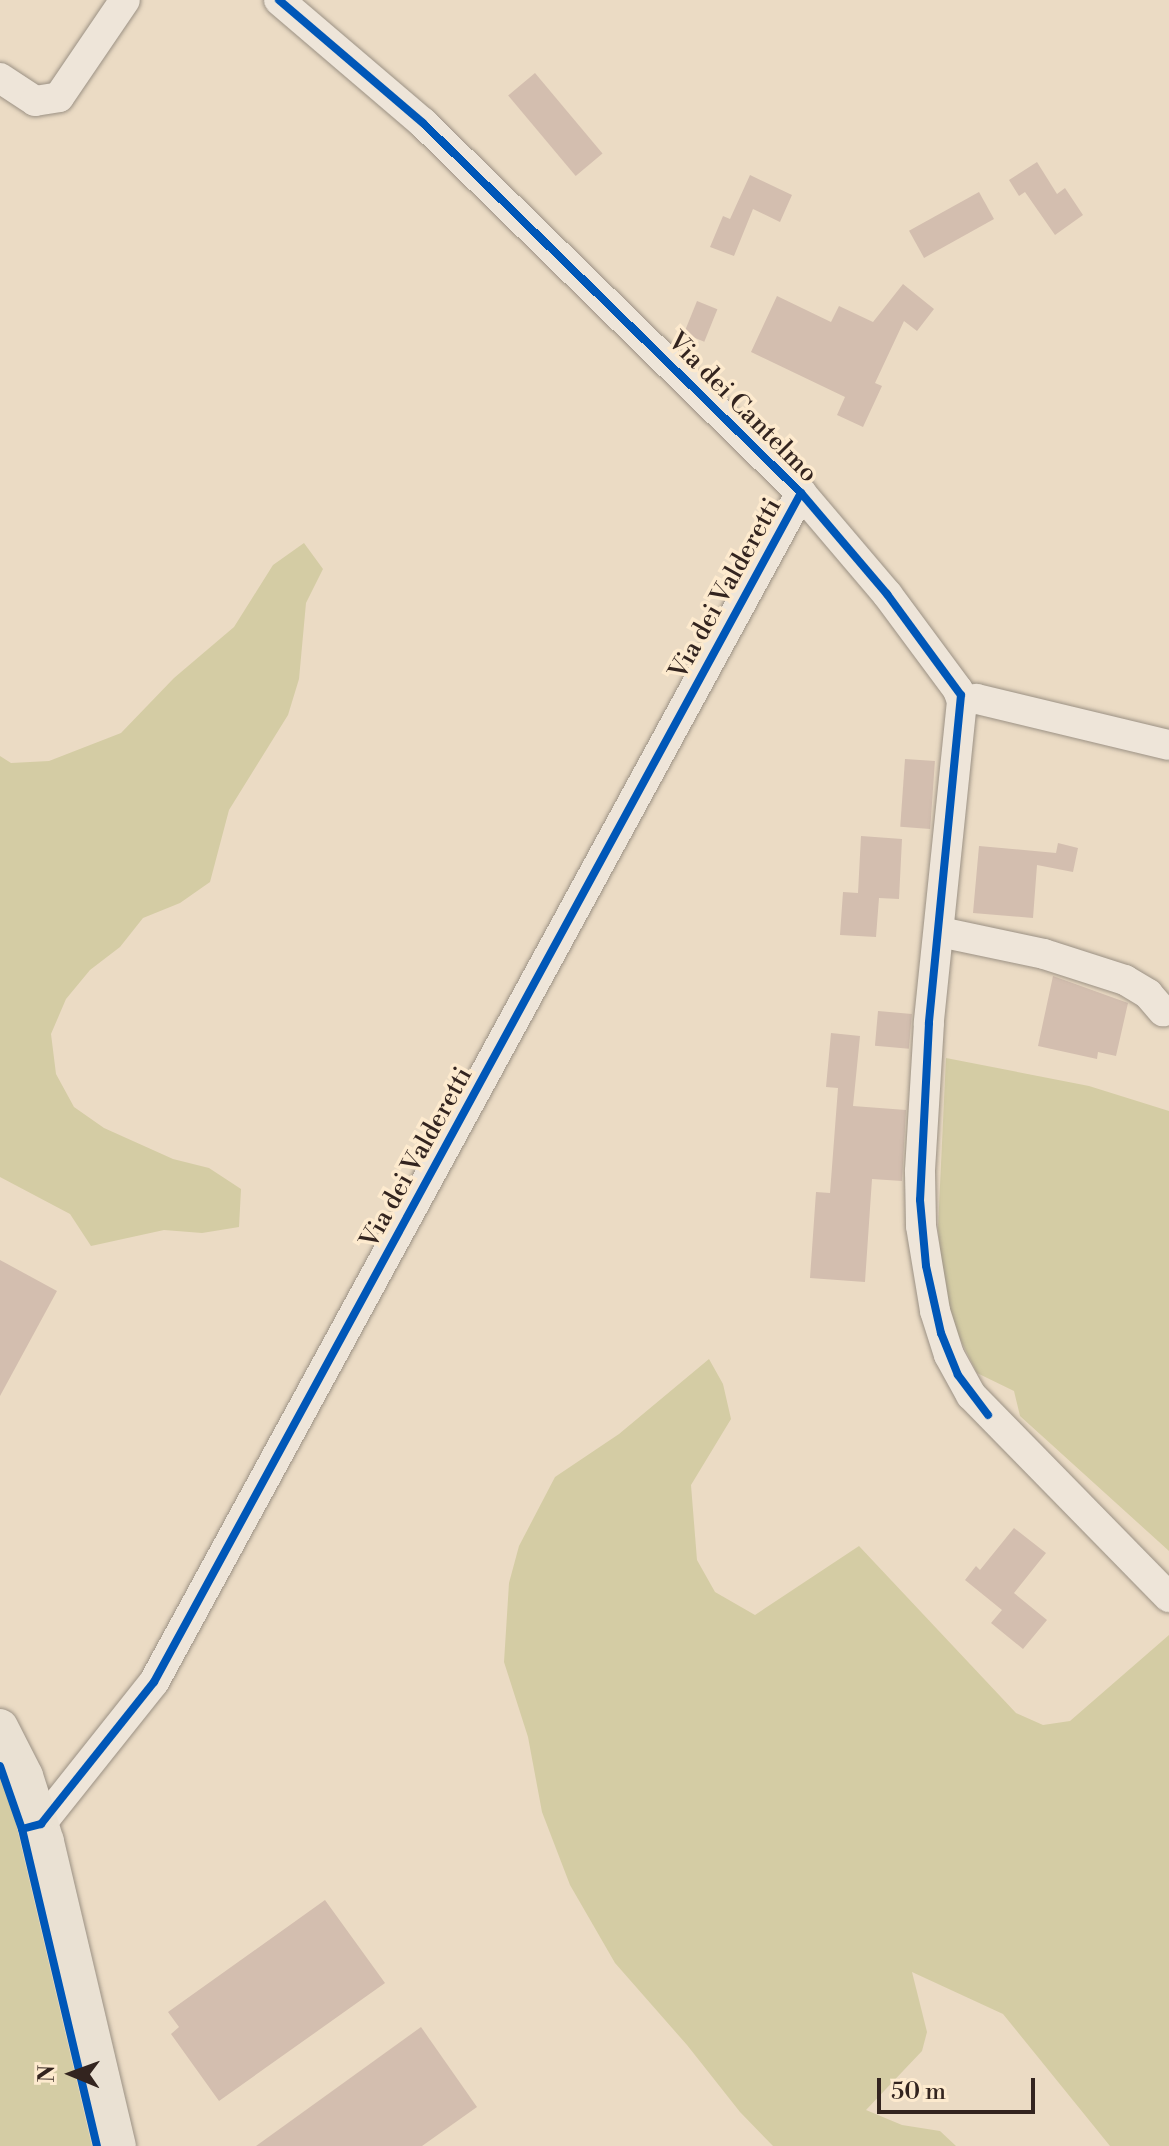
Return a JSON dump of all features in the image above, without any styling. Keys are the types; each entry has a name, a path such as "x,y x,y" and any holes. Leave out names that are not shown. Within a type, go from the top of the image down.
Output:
{"main road":[{"path":"0,1727 25,1776 41,1824 118,2146"}],"street":[{"path":"0,78 35,101 59,97 125,0"},
{"name":"Via dei Cantelmo","path":"279,0 423,123 801,493 887,594 958,690 962,701"},
{"name":"Via dei Valderetti","path":"41,1824 154,1682 801,493"},
{"path":"1169,745 977,699 962,701 929,1023 920,1172 921,1226 935,1311 949,1355 971,1395 1169,1597"},
{"path":"940,932 1044,954 1125,980 1148,994 1163,1011"}],"shaded area":[{"path":"304,543 323,569 306,603 299,679 288,715 229,810 210,882 180,903 143,918 120,947 90,970 66,999 51,1034 56,1074 74,1107 104,1128 173,1159 209,1168 241,1189 239,1227 202,1233 164,1230 91,1246 70,1214 0,1177 0,756 11,763 49,761 121,733 174,678 234,627 273,565"},
{"path":"946,1058 1089,1086 1169,1111 1169,1551 1020,1416 1014,1391 977,1373 946,1311 938,1228"},
{"path":"709,1359 723,1384 731,1419 691,1485 697,1560 715,1592 755,1615 859,1546 1016,1713 1043,1725 1070,1721 1169,1635 1169,2146 1110,2146 1003,2014 912,1972 927,2032 922,2051 866,2110 902,2125 940,2131 956,2146 773,2146 740,2112 687,2045 615,1963 570,1885 542,1812 528,1737 504,1662 509,1583 519,1546 555,1477 619,1434"},
{"path":"0,1776 12,1807 92,2146 0,2146"}],"building":[{"path":"535,73 602,153 576,176 508,95"},
{"path":"1037,162 1057,194 1065,188 1083,215 1055,235 1025,192 1019,196 1009,180"},
{"path":"750,175 792,195 780,222 753,209 734,256 710,247 723,216 730,219"},
{"path":"979,192 994,219 924,258 909,231"},
{"path":"903,284 934,309 917,331 904,321 875,383 882,386 863,427 837,415 845,397 751,352 777,296 831,322 839,306 873,322"},
{"path":"697,301 717,309 704,342 684,333"},
{"path":"905,759 935,761 930,829 900,827"},
{"path":"861,836 902,839 899,899 879,898 876,937 840,935 843,892 858,893"},
{"path":"1058,843 1078,848 1073,872 1037,865 1033,918 973,913 979,846 1056,853"},
{"path":"1053,976 1128,1003 1116,1056 1098,1052 1097,1059 1038,1046"},
{"path":"878,1011 912,1014 909,1049 875,1046"},
{"path":"831,1033 860,1036 853,1106 906,1110 902,1181 872,1179 865,1282 810,1278 816,1192 830,1193 838,1088 826,1087"},
{"path":"0,1260 57,1291 0,1396"},
{"path":"1014,1528 1046,1553 1014,1593 1047,1620 1023,1649 991,1623 1002,1610 965,1580 976,1566 980,1570"},
{"path":"325,1900 385,1983 219,2101 171,2034 179,2027 168,2012"},
{"path":"421,2027 477,2107 422,2146 256,2146"}],"cycle path":[{"path":"279,0 423,123 801,493 887,594 961,695 929,1023 920,1200 926,1266 941,1333 958,1375 988,1415"},
{"path":"22,1829 41,1824 154,1682 801,493"},
{"path":"0,1766 22,1829 97,2146"}]}
